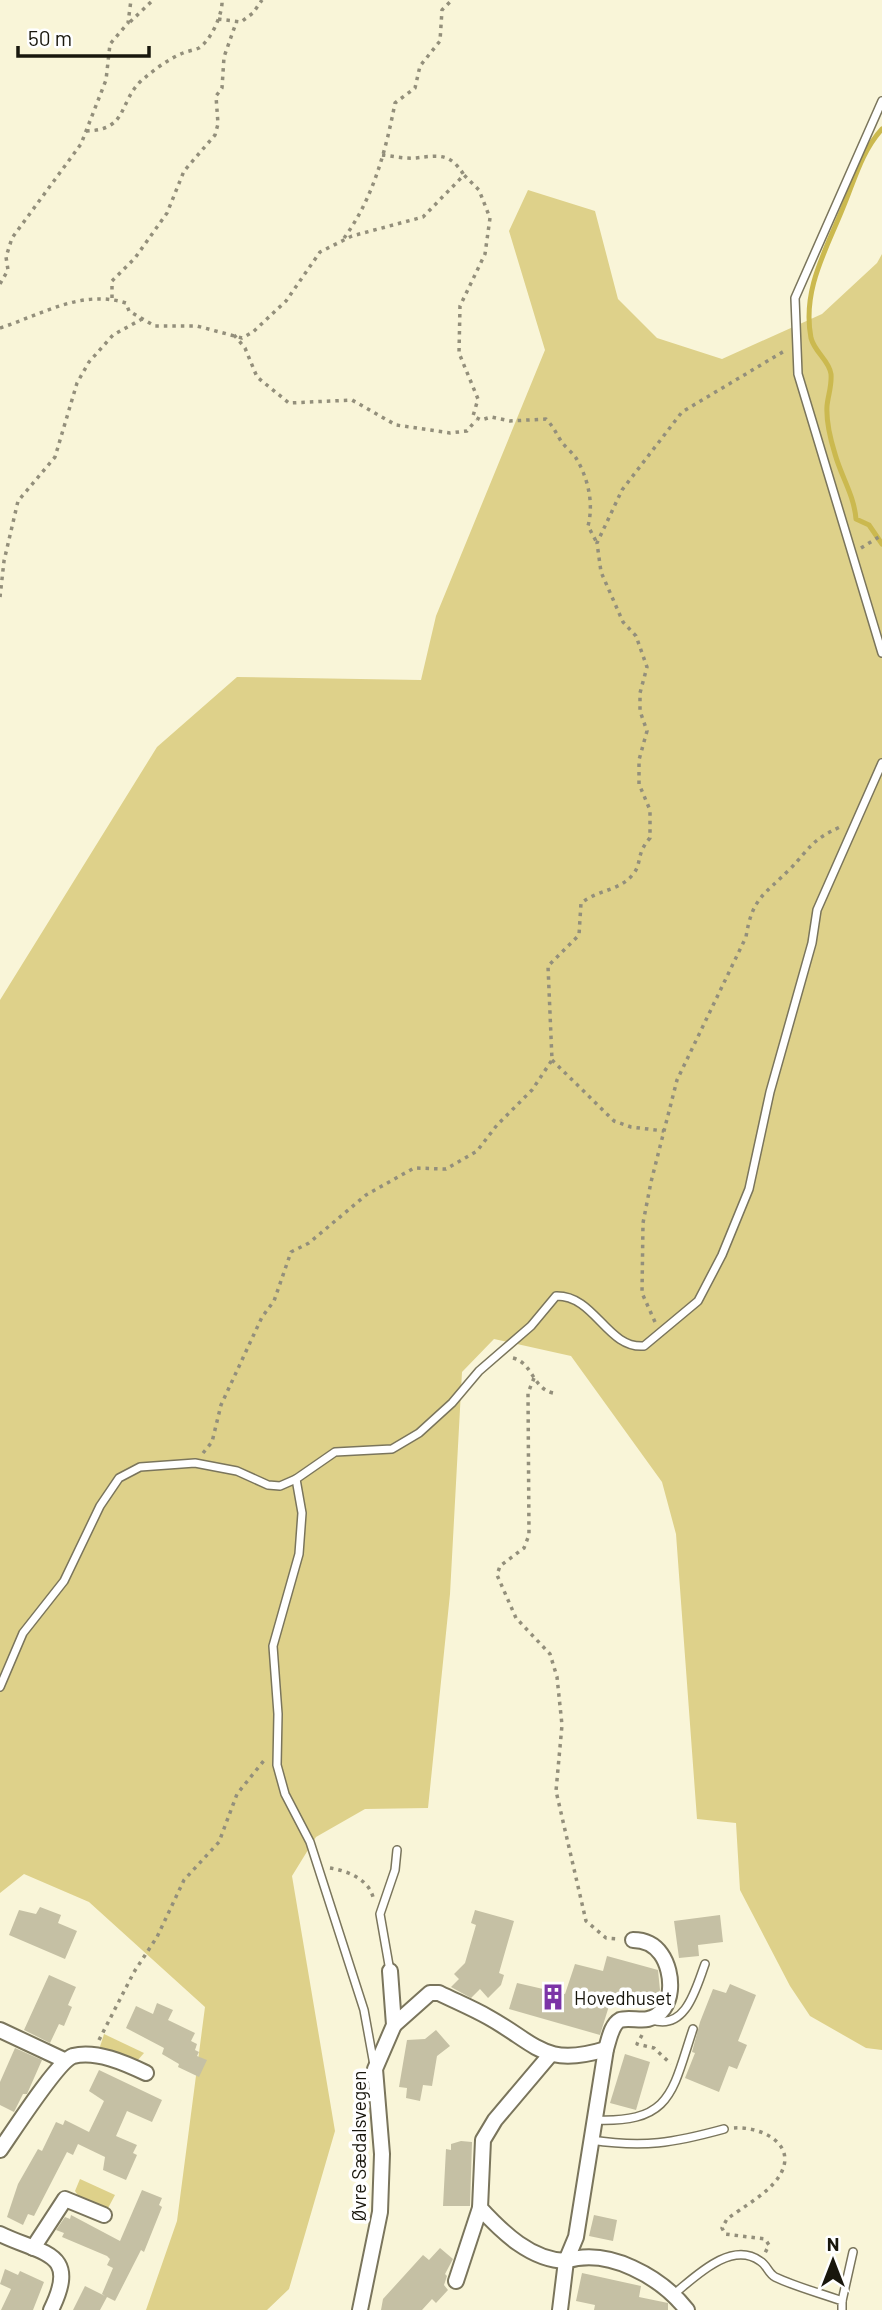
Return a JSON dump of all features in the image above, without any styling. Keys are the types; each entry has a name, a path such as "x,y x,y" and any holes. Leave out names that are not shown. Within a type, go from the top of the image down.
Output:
{"street":[{"path":"560,2310 566,2261 576,2237 606,2049 613,2027 621,2020 650,2026 667,2001 671,1980 668,1965 650,1943 633,1940"},
{"name":"Øvre Sædalsvegen","path":"390,1971 394,2025"},
{"name":"Øvre Sædalsvegen","path":"360,2310 377,2234 382,2184 375,2069 394,2025 430,1993 439,1993 489,2017 516,2037 550,2055 580,2057 606,2049"},
{"path":"0,2030 64,2060"},
{"path":"1,2147 64,2060 82,2054 94,2055 146,2073"},
{"path":"456,2281 480,2208 483,2140 495,2120 550,2055"},
{"path":"33,2248 65,2199 104,2216"},
{"path":"480,2208 500,2230 546,2260 566,2261 594,2256 626,2265 674,2294 687,2310"},
{"path":"0,2234 51,2256 61,2268 62,2285 51,2310"}],"lane":[{"path":"882,102 795,298 798,374 829,471 850,554 882,653"},
{"path":"0,1687 23,1633 64,1581 100,1506 120,1478 140,1467 195,1463 237,1471 268,1485 280,1486 296,1479 335,1452 344,1449 377,1452 403,1444 452,1403 479,1371 498,1356 556,1296 571,1296 594,1313 624,1344 644,1346 698,1301 722,1255 749,1189 770,1093 812,943 817,910 854,821 882,763"},
{"path":"296,1479 302,1513 299,1554 273,1646 279,1779 307,1834 318,1866 364,2010 375,2069"},
{"path":"390,1971 380,1914 395,1870 397,1850"},
{"path":"650,2026 668,2021 685,2011 705,1964"},
{"path":"595,2119 624,2121 647,2115 668,2095 693,2029"},
{"path":"591,2140 633,2146 678,2142 724,2129"},
{"path":"674,2294 719,2261 742,2254 761,2261 771,2275 842,2306 853,2252"}],"path":[{"path":"128,23 131,0"},
{"path":"0,284 8,270 6,257 12,238 81,144 106,80 110,44 153,0"},
{"path":"86,131 103,131 116,122 139,83 171,59 200,47 218,19 222,0"},
{"path":"111,298 112,281 135,258 167,213 184,171 215,135 218,124 216,96 222,88 224,57 236,23 253,13 262,0"},
{"path":"343,240 370,197 391,132 395,103 415,88 420,66 440,41 442,10 452,0"},
{"path":"218,19 236,23"},
{"path":"382,155 414,159 444,155 455,162 464,176 479,190 490,218 485,254 460,306 459,353 478,399 473,416 476,420"},
{"path":"0,328 31,319 69,301 111,298 126,303 129,311 155,326 197,326 242,338 253,332 286,301 320,252 343,240 423,217 464,176"},
{"path":"0,597 4,561 18,501 55,457 77,383 89,362 113,335 142,319"},
{"path":"195,1463 212,1442 221,1405 262,1317 274,1301 291,1252 309,1242 366,1195 414,1168 446,1169 477,1151 497,1125 532,1090 552,1060 548,966 579,935 581,903 596,891 618,888 636,871 640,849 650,838 650,810 639,784 639,761 647,731 640,711 640,693 647,667 636,636 623,622 601,572 597,543 588,526 592,512 585,478 575,456 563,444 552,425 546,419 510,421 491,417 476,420 467,431 450,433 396,425 352,400 289,403 257,377 245,348 234,335"},
{"path":"597,543 622,490 682,412 796,343"},
{"path":"850,554 882,535"},
{"path":"660,1334 642,1293 643,1223 677,1080 746,937 750,914 768,887 789,870 815,839 854,821"},
{"path":"552,1060 614,1121 664,1131"},
{"path":"498,1356 522,1360 541,1388 553,1394"},
{"path":"534,1378 528,1393 529,1535 524,1548 500,1566 498,1575 516,1618 550,1654 558,1677 562,1726 556,1791 586,1921 606,1938 633,1940"},
{"path":"94,2055 102,2030 158,1937 184,1880 219,1842 237,1794 261,1763 277,1751"},
{"path":"318,1866 342,1870 360,1879 371,1891 380,1914"},
{"path":"650,2026 637,2044 654,2048 664,2060 680,2067"},
{"path":"724,2129 744,2127 764,2131 778,2142 782,2150 783,2161 779,2177 727,2219 722,2228 725,2234 757,2236 768,2242 761,2261"}],"shaded area":[{"path":"528,190 595,211 618,299 657,338 722,359 822,314 877,263 882,254 882,2050 866,2048 810,2016 790,1986 740,1890 736,1823 697,1819 676,1534 662,1482 571,1356 494,1339 462,1372 450,1594 428,1808 365,1809 316,1837 292,1876 335,2131 289,2289 267,2310 146,2310 177,2221 205,2007 89,1902 24,1874 0,1893 0,1000 157,747 237,677 421,680 436,616 545,350 509,231"},
{"path":"104,2034 144,2053 137,2061 98,2053"},
{"path":"80,2179 115,2195 107,2210 81,2200 75,2191"}],"building":[{"path":"40,1907 61,1915 58,1923 77,1931 65,1959 9,1935 19,1910 36,1914"},
{"path":"475,1910 514,1921 499,1973 504,1975 501,1985 488,1998 480,1989 471,1998 451,1987 459,1979 454,1974 465,1963 476,1925 471,1923"},
{"path":"720,1915 723,1942 698,1945 699,1956 679,1958 674,1921"},
{"path":"607,1956 658,1970 660,1990 653,2005 613,1993 600,2035 509,2009 517,1983 565,1994 575,1964 603,1971"},
{"path":"49,1975 76,1987 68,2005 72,2007 64,2026 59,2024 50,2043 24,2030"},
{"path":"730,1984 756,1995 738,2041 747,2045 737,2069 729,2066 719,2092 685,2078 695,2053 692,2052 700,2022 713,1989 726,1993"},
{"path":"157,2003 173,2010 168,2020 195,2033 191,2041 197,2044 197,2056 207,2060 199,2077 178,2067 179,2064 162,2054 164,2048 126,2028 136,2006 153,2014"},
{"path":"436,2030 450,2046 437,2056 432,2086 423,2085 420,2101 406,2098 407,2088 399,2087 407,2040 425,2039"},
{"path":"15,2048 42,2060 27,2094 23,2094 14,2112 0,2105 0,2082"},
{"path":"625,2054 650,2062 636,2110 610,2103"},
{"path":"99,2070 162,2100 152,2122 127,2111 116,2136 137,2145 133,2153 137,2155 126,2180 103,2170 105,2157 78,2144 73,2155 67,2152 34,2216 28,2214 23,2225 7,2217 18,2184 38,2149 42,2151 56,2122 63,2125 65,2120 89,2132 104,2101 89,2091"},
{"path":"472,2142 470,2206 443,2206 446,2149 451,2150 451,2144"},
{"path":"142,2190 162,2198 159,2205 162,2207 144,2252 141,2250 115,2301 107,2297 100,2310 73,2310 85,2286 105,2296 102,2294 113,2268 107,2265 110,2259 107,2256 62,2237 64,2233 56,2230 65,2217 70,2219 71,2215 120,2241"},
{"path":"594,2215 617,2220 613,2241 589,2236"},
{"path":"440,2248 453,2259 445,2274 447,2276 444,2285 448,2290 436,2303 432,2299 422,2310 381,2310 383,2299 423,2255 429,2260"},
{"path":"5,2269 18,2275 20,2271 44,2282 33,2310 1,2310 11,2289 0,2284"},
{"path":"582,2273 641,2286 639,2297 668,2303 668,2310 594,2310 595,2305 576,2301"}],"waterway":[{"path":"882,129 863,157 822,257 812,288 809,321 813,343 831,374 827,406 829,430 856,519 869,525 882,544"}],"place":[{"name":"Hovedhuset","path":"553,1997"}]}
